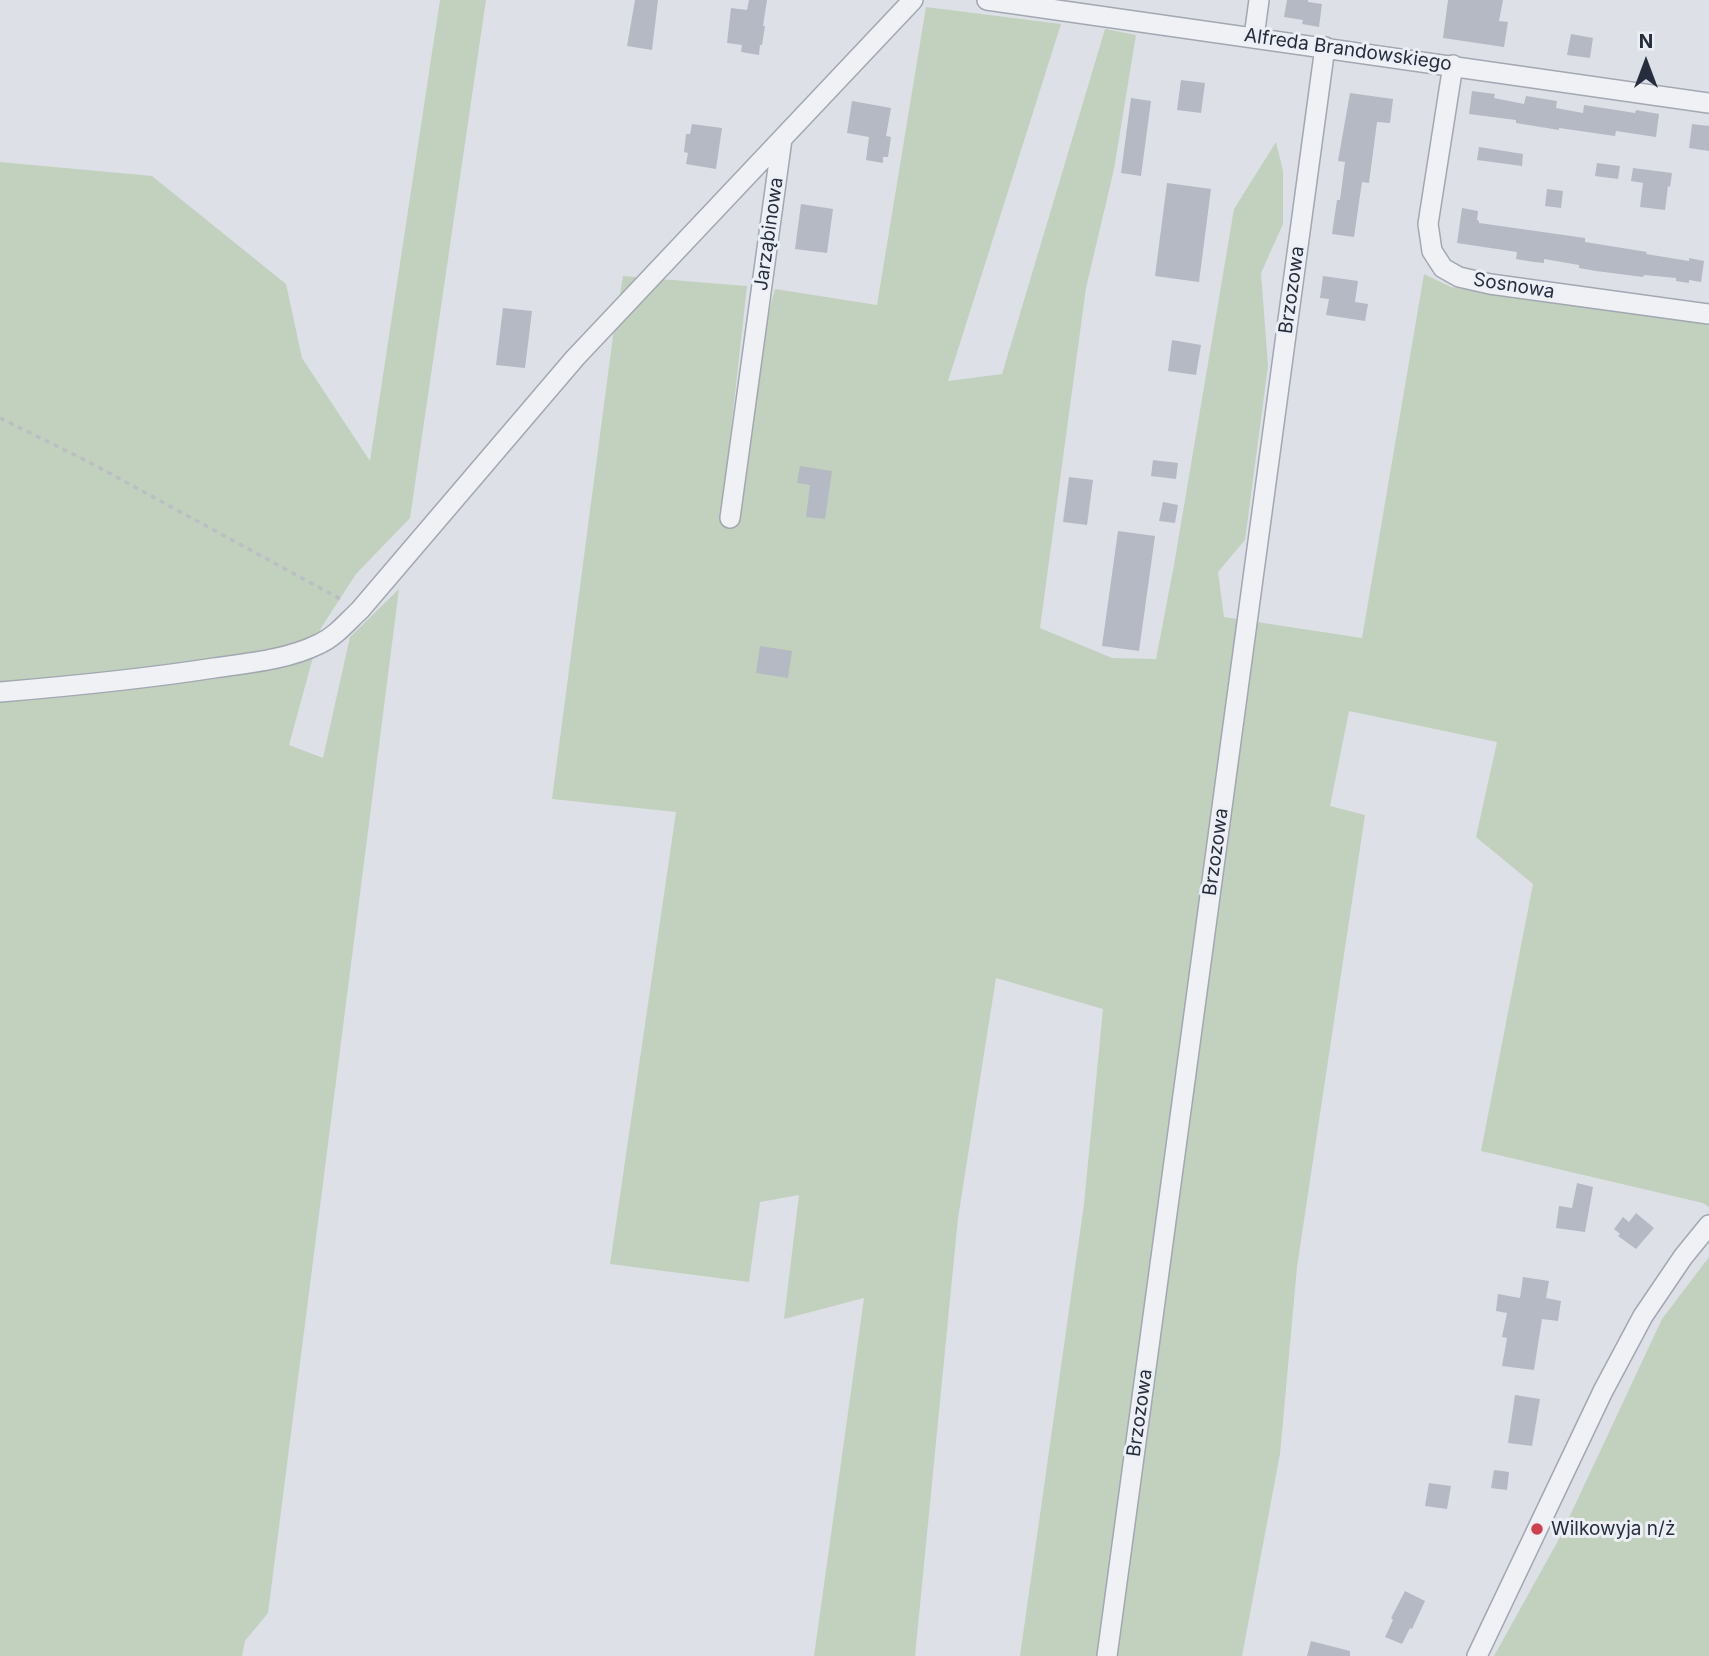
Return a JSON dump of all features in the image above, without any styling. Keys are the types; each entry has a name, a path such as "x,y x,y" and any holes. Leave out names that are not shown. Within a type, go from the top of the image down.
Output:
{"street":[{"path":"0,692 148,678 273,659 298,653 321,643 341,629 575,358 913,0"},
{"name":"Alfreda Brandowskiego","path":"987,0 1709,103"},
{"path":"1254,37 1259,0"},
{"name":"Brzozowa","path":"1107,1656 1325,47"},
{"name":"Sosnowa","path":"1453,65 1428,224 1432,251 1443,268 1459,277 1490,284 1709,314"},
{"name":"Jarząbinowa","path":"730,518 782,139"},
{"path":"1477,1656 1603,1391 1638,1324 1709,1225"}],"path":[{"path":"0,418 86,461 360,610"}],"green space":[{"path":"440,0 486,0 410,518 356,574 321,628 289,745 323,758 350,637 399,589 268,1613 245,1641 242,1656 0,1656 0,162 152,176 286,284 302,358 370,461"},
{"path":"926,7 1061,24 948,381 1002,374 1105,29 1136,35 1114,169 1086,288 1040,628 1112,658 1156,659 1234,209 1276,142 1283,171 1283,224 1261,273 1268,366 1245,540 1218,572 1224,617 1362,638 1424,274 1451,287 1709,324 1709,1207 1703,1203 1481,1151 1533,884 1476,837 1497,742 1349,711 1330,806 1365,815 1297,1267 1280,1454 1242,1656 1020,1656 1084,1204 1103,1009 996,978 958,1218 915,1656 814,1656 864,1298 784,1319 799,1195 760,1202 749,1282 610,1264 676,812 552,799 623,276 747,286 728,457 775,289 877,305"},
{"path":"1709,1257 1709,1656 1494,1656 1559,1539 1662,1319"}],"building":[{"path":"635,0 658,0 652,50 627,46"},
{"path":"749,0 767,0 759,55 741,52 742,45 727,43 731,8 747,10"},
{"path":"1287,0 1308,0 1322,4 1319,27 1302,24 1303,20 1284,17"},
{"path":"1448,0 1503,0 1499,21 1508,22 1504,47 1443,38"},
{"path":"1571,34 1593,38 1590,58 1567,55"},
{"path":"1181,80 1205,83 1201,113 1177,110"},
{"path":"1472,91 1495,94 1494,98 1524,104 1526,96 1557,101 1556,108 1583,113 1584,105 1659,114 1656,137 1616,131 1615,136 1559,130 1516,123 1516,120 1469,114"},
{"path":"1350,93 1393,99 1390,123 1377,122 1369,183 1362,182 1354,237 1332,234 1345,162 1338,161"},
{"path":"1131,98 1151,101 1141,176 1121,173"},
{"path":"852,101 891,108 886,136 891,137 888,157 883,157 883,163 866,160 869,137 847,133"},
{"path":"692,124 722,128 716,169 686,164 686,134 690,134"},
{"path":"1692,124 1709,126 1709,151 1689,148"},
{"path":"1479,147 1523,154 1522,166 1477,160"},
{"path":"1597,163 1620,166 1618,179 1595,176"},
{"path":"1633,168 1672,173 1665,210 1640,207 1643,183 1631,181"},
{"path":"1167,183 1211,189 1199,282 1155,276"},
{"path":"1547,189 1563,191 1561,208 1545,206"},
{"path":"801,204 833,209 827,253 795,249"},
{"path":"1462,208 1478,211 1479,223 1585,238 1585,242 1647,252 1646,254 1704,261 1701,282 1689,280 1689,283 1676,281 1676,278 1596,271 1544,259 1544,263 1534,262 1516,259 1517,252 1457,243"},
{"path":"1323,276 1358,281 1355,302 1368,304 1365,321 1326,315 1329,299 1320,298"},
{"path":"503,308 532,311 525,368 496,365"},
{"path":"1172,340 1201,345 1196,375 1168,371"},
{"path":"1153,460 1178,463 1176,479 1151,476"},
{"path":"800,466 832,471 825,519 806,517 810,485 797,483"},
{"path":"1069,477 1093,480 1087,525 1063,522"},
{"path":"1163,502 1178,505 1175,523 1159,521"},
{"path":"1118,531 1155,536 1139,651 1102,646"},
{"path":"760,646 792,651 788,678 756,673"},
{"path":"1577,1183 1593,1187 1585,1232 1556,1228 1559,1206 1572,1208"},
{"path":"1636,1213 1654,1228 1636,1249 1618,1236 1620,1234 1614,1229 1623,1217 1629,1222"},
{"path":"1523,1277 1549,1281 1546,1298 1561,1301 1558,1321 1542,1319 1534,1370 1502,1366 1507,1338 1502,1337 1507,1313 1496,1311 1498,1294 1520,1298"},
{"path":"1515,1395 1540,1399 1532,1446 1508,1443"},
{"path":"1494,1470 1509,1472 1507,1490 1491,1488"},
{"path":"1429,1483 1451,1486 1447,1509 1425,1506"},
{"path":"1405,1591 1425,1601 1402,1644 1385,1637"},
{"path":"1311,1641 1350,1651 1350,1656 1307,1656"}],"place":[{"name":"Wilkowyja n/ż","path":"1537,1529"}]}
